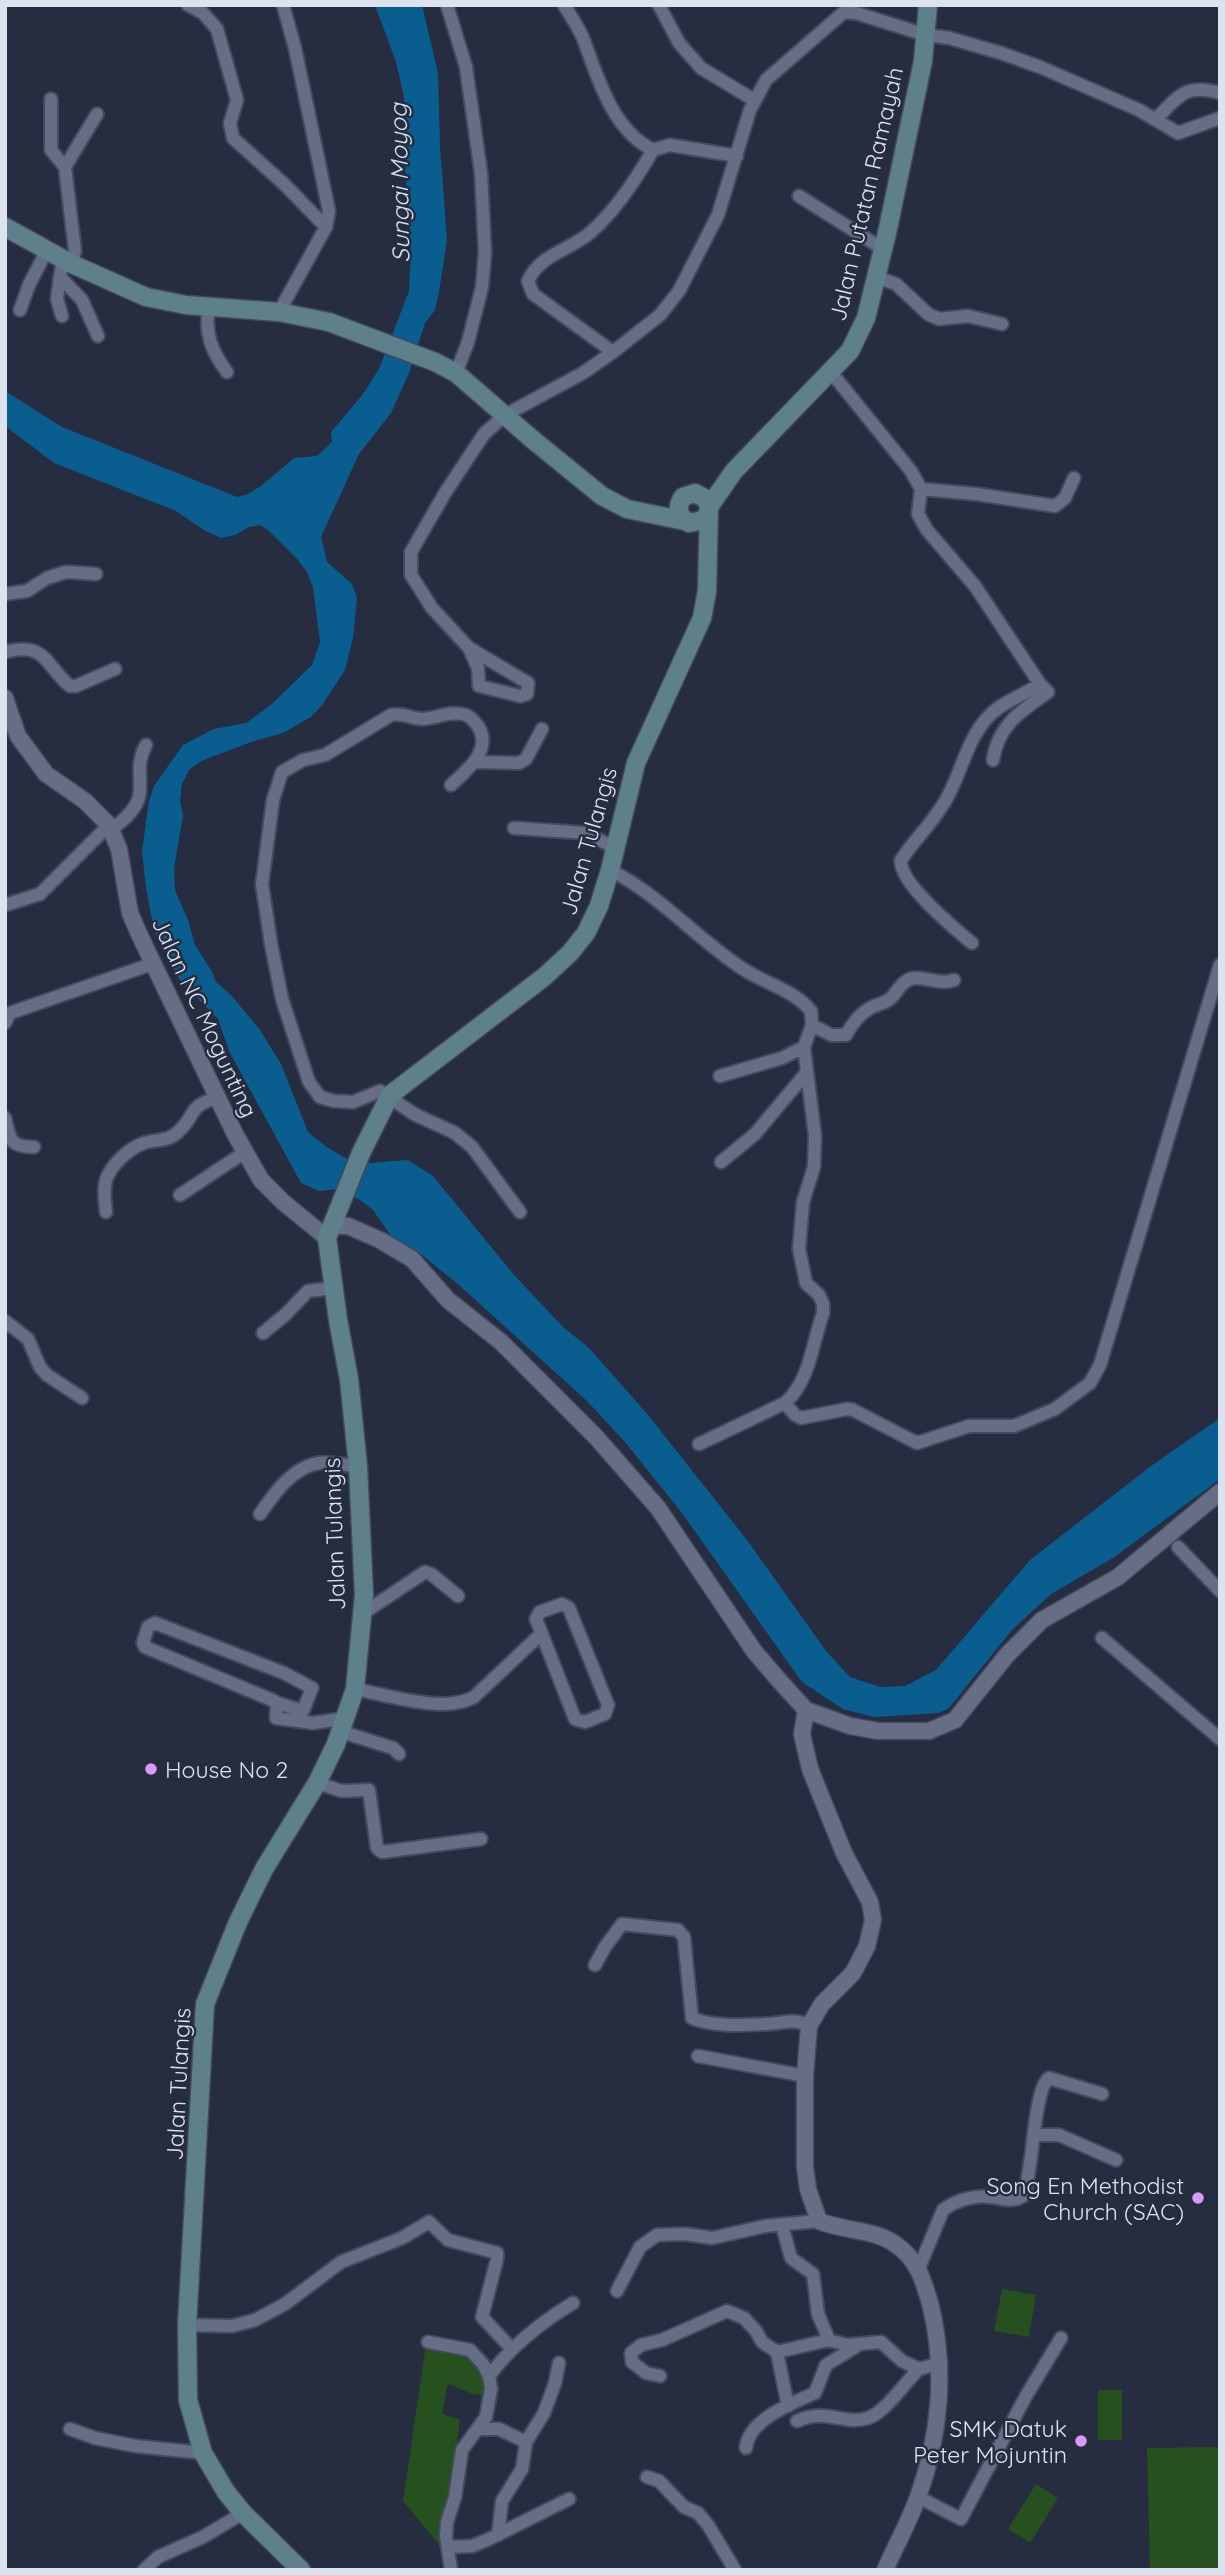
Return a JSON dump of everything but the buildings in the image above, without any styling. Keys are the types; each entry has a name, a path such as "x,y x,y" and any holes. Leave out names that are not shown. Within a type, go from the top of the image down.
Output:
{"main road":[{"name":"Jalan Putatan Ramayah","path":"706,504 734,471 850,351 857,340 866,318 883,249 926,35 928,5"},
{"path":"5,227 60,262 146,297 209,308 279,312 329,322 435,362 456,373 602,496 627,509 687,522 704,520 706,504 687,494 680,502 679,512 687,522"},
{"path":"627,509 680,502"},
{"name":"Jalan Tulangis","path":"300,2570 243,2513 226,2492 203,2453 188,2400 187,2325 205,2004 238,1922 264,1869 317,1783 343,1729 355,1689 362,1614 363,1559 358,1466 349,1379 334,1288 330,1232 361,1153 390,1095 544,977 586,933 599,906 610,870 636,763 702,618 707,591 706,504"},
{"name":"Jalan Tulangis","path":"687,522 706,553"}],"street":[{"path":"188,5 203,13 218,29 237,100 230,123 233,138 326,227"},
{"path":"279,312 326,227 329,211 328,195 283,5"},
{"path":"447,5 466,67 481,173 485,253 482,287 468,342 456,373"},
{"path":"565,5 582,36 603,90 627,133 638,143 653,150 670,145 737,156"},
{"path":"659,5 679,43 701,68 754,100"},
{"path":"484,664 420,591 411,575 411,552 467,458 484,435 505,415 583,373 660,315 679,291 718,215 754,100 766,80 844,12 856,13 926,35 975,45 1040,66 1156,119 1178,132 1220,118"},
{"path":"1156,119 1184,92 1195,88 1220,93"},
{"path":"20,310 29,285 75,251 65,167 51,150 51,99"},
{"path":"65,167 97,114"},
{"path":"613,352 533,294 528,281 531,273 548,257 572,244 597,225 638,174 653,150"},
{"path":"799,196 883,249"},
{"path":"60,262 57,299 62,316"},
{"path":"60,262 98,335"},
{"path":"876,277 900,286 928,314 939,319 968,316 1002,324"},
{"path":"209,308 206,321 208,337 215,355 227,372"},
{"path":"830,371 911,471 921,489 918,514 927,530 975,586 1048,692 1015,717 996,743 993,760"},
{"path":"921,489 1055,506 1065,498 1074,478"},
{"path":"5,594 27,591 47,578 66,572 96,574"},
{"path":"5,652 22,650 44,656 70,686 76,686 115,669"},
{"path":"972,943 934,911 903,870 901,860 925,831 949,794 987,717 999,707 1023,696 1040,684"},
{"name":"Jalan NC Mogunting","path":"5,698 8,720 46,774 85,801 110,828 119,849 130,913 152,964 245,1153 261,1180 283,1202 330,1232"},
{"path":"451,785 476,762 482,748 481,732 474,720 466,715 453,713 416,719 399,713 391,715 325,755 303,760 282,772 273,800 262,884 271,944 282,999 309,1082 320,1097 353,1102 380,1091 390,1095 414,1114 455,1133 467,1142 520,1212"},
{"path":"476,762 519,763 526,759 542,729"},
{"path":"5,905 40,894 110,828 128,816 138,799 141,753 146,745"},
{"path":"514,828 586,833 615,848"},
{"path":"610,870 644,890 743,969 796,996 811,1011 812,1025 804,1047 815,1136 814,1167 803,1202 799,1259 806,1283 819,1295 823,1313 800,1387 785,1403 699,1444"},
{"path":"5,1023 10,1013 152,964"},
{"path":"785,1403 801,1418 853,1410 917,1443 968,1426 1014,1426 1055,1409 1090,1383 1100,1365 1220,965"},
{"path":"812,1025 831,1035 846,1035 863,1013 890,999 900,985 909,979 944,982 954,980"},
{"path":"720,1076 782,1058 804,1047"},
{"path":"722,1162 755,1134 807,1072"},
{"path":"106,1212 107,1178 116,1165 138,1146 167,1140 180,1131 196,1106 218,1098"},
{"path":"5,1118 9,1139 15,1144 34,1147"},
{"path":"180,1195 245,1153"},
{"path":"330,1232 348,1226 380,1240 412,1259 448,1300 501,1342 596,1437 658,1508 754,1651 806,1710 850,1726 878,1731 929,1731 956,1720 1007,1655 1042,1620 1125,1571 1220,1492"},
{"path":"263,1333 286,1314 307,1291 334,1288"},
{"path":"5,1321 28,1339 40,1367 47,1375 82,1398"},
{"path":"260,1514 290,1478 316,1463 358,1466"},
{"path":"1178,1547 1220,1591"},
{"path":"362,1614 425,1572 457,1596"},
{"path":"566,1605 608,1705 605,1714 584,1722 575,1719 541,1634 536,1619 540,1612 566,1605"},
{"path":"155,1623 284,1673 312,1688 303,1711 277,1703 145,1647 143,1643 148,1627 155,1623"},
{"path":"355,1689 439,1704 464,1702 474,1697 541,1634"},
{"path":"1102,1638 1220,1739"},
{"path":"277,1703 274,1715 276,1718 343,1729 393,1748 400,1754"},
{"path":"595,1965 614,1933 624,1923 678,1930 684,1937 692,2018 732,2024 801,2022 853,1973 867,1946 873,1920 870,1902 834,1831 810,1769 802,1734 806,1710"},
{"path":"313,1723 343,1729"},
{"path":"317,1783 342,1791 369,1790 372,1793 377,1848 382,1853 481,1839"},
{"path":"801,2022 798,2075 805,2167 815,2221"},
{"path":"698,2056 798,2075"},
{"path":"919,2268 943,2210 948,2206 964,2199 981,2197 1015,2200 1023,2196 1041,2088 1049,2078 1102,2094"},
{"path":"1035,2135 1066,2137 1116,2160"},
{"path":"617,2291 640,2247 657,2235 685,2234 712,2238 815,2221 888,2240 902,2249 919,2268 935,2327 940,2362 937,2416 930,2453 918,2497 885,2570"},
{"path":"187,2325 232,2326 255,2320 285,2304 341,2262 402,2238 429,2222 448,2240 497,2253 498,2259 482,2317 511,2348"},
{"path":"782,2225 791,2258 813,2274 818,2314 829,2340"},
{"path":"489,2376 511,2348 573,2302"},
{"path":"660,2376 646,2373 632,2362 631,2353 635,2348 662,2340 727,2311 744,2318 762,2342 777,2352 788,2406"},
{"path":"918,2497 961,2519 1026,2396 1061,2338"},
{"path":"777,2352 829,2340 839,2345 875,2341 881,2342 902,2361 919,2369"},
{"path":"428,2342 470,2350 483,2364 489,2376 490,2404 480,2429 462,2450 455,2497 447,2522 451,2570"},
{"path":"746,2448 749,2435 757,2427 788,2406 815,2393 819,2389 823,2368 859,2344"},
{"path":"797,2421 821,2415 851,2420 872,2416 881,2410 919,2369 940,2362"},
{"path":"498,2535 502,2501 524,2464 526,2442 544,2413 559,2363"},
{"path":"70,2429 95,2438 135,2446 203,2453"},
{"path":"480,2429 499,2429 526,2442"},
{"path":"647,2477 659,2481 684,2507 698,2514 708,2525 735,2570"},
{"path":"448,2547 472,2546 569,2499"},
{"path":"144,2570 158,2557 203,2537 243,2513"}],"green space":[{"path":"1002,2289 1036,2295 1029,2337 994,2331"},
{"path":"426,2344 456,2347 479,2364 489,2396 473,2394 448,2384 442,2414 460,2420 443,2549 403,2501"},
{"path":"1098,2390 1122,2390 1122,2440 1098,2440"},
{"path":"1220,2447 1220,2570 1150,2570 1147,2448"},
{"path":"1036,2484 1058,2498 1030,2543 1008,2529"}],"water":[{"path":"375,5 422,5 438,73 447,240 435,310 425,323 409,373 391,413 359,454 321,537 327,562 352,584 357,598 353,638 345,670 323,704 311,717 283,733 201,761 189,770 182,784 180,800 183,816 174,868 175,890 195,945 216,982 231,995 260,1030 281,1064 308,1132 328,1148 356,1164 408,1160 433,1176 515,1276 562,1326 589,1348 648,1415 747,1540 826,1651 850,1677 880,1687 905,1686 936,1670 1030,1560 1151,1466 1220,1418 1220,1479 1113,1558 1051,1594 1012,1630 948,1709 938,1713 874,1717 843,1709 802,1682 682,1513 625,1442 587,1401 459,1285 417,1251 403,1249 373,1210 360,1200 338,1189 319,1191 301,1183 229,1051 218,1019 179,979 154,931 142,851 149,801 154,786 183,745 214,729 246,723 272,704 312,665 320,642 313,587 307,572 297,559 260,525 221,538 176,511 54,463 5,426 5,391 62,427 237,497 261,486 294,458 317,456 332,442 331,432 363,394 379,369 409,291 411,247 403,138 404,97 396,62"}],"place":[{"name":"House No 2","path":"151,1769"},
{"name":"Song En Methodist Church (SAC)","path":"1198,2198"},
{"name":"SMK Datuk Peter Mojuntin","path":"1081,2441"}],"water label":[{"name":"Sungai Moyog","path":"399,183"}]}
